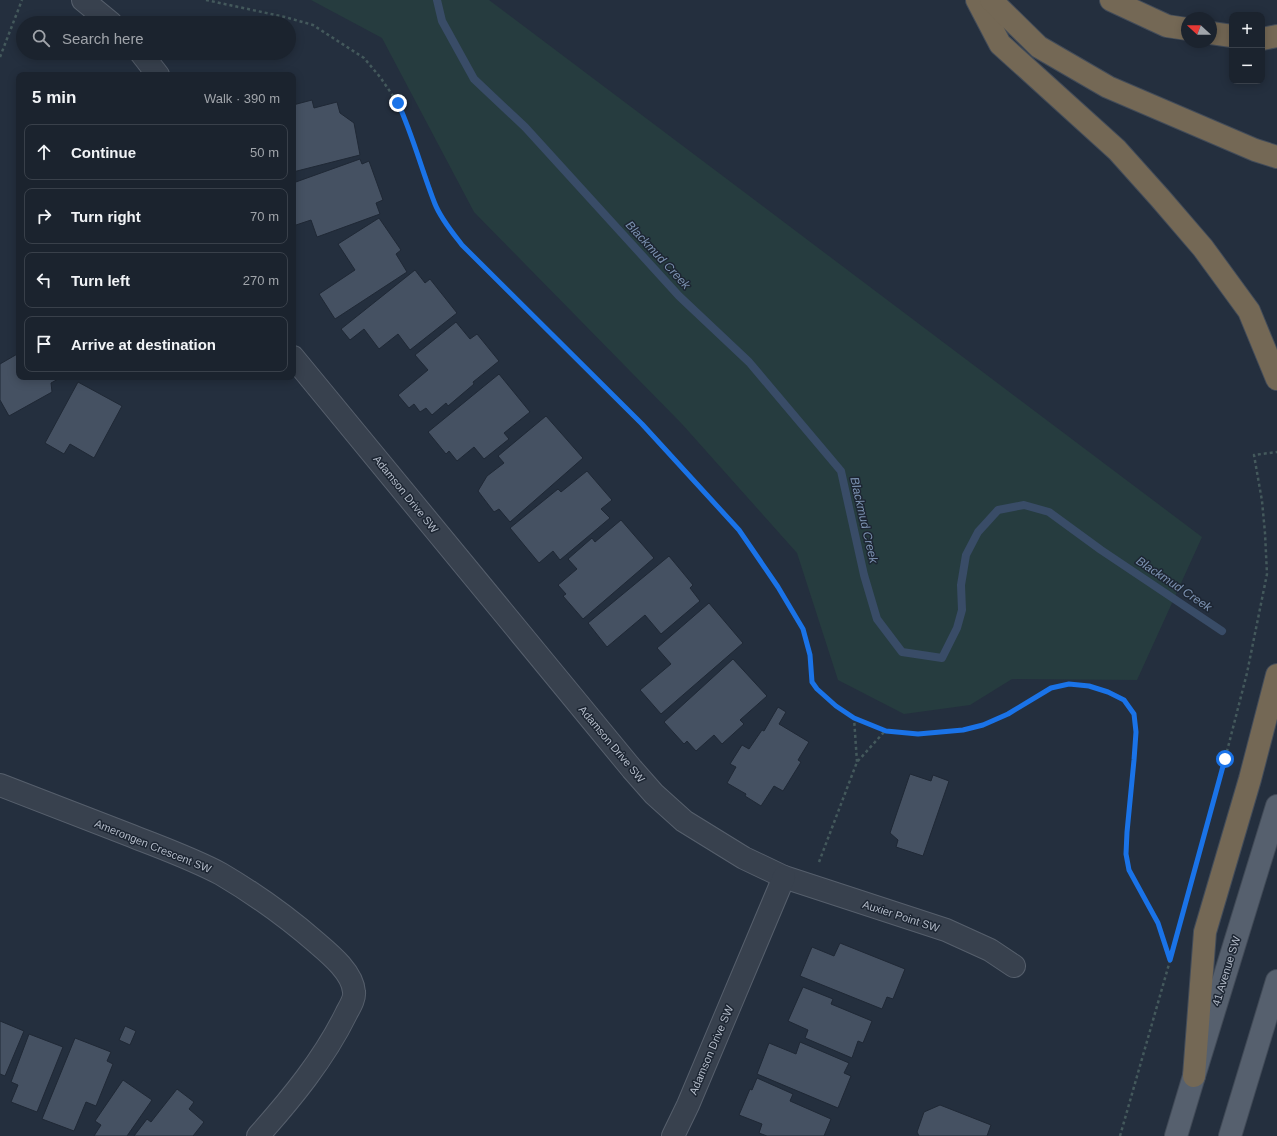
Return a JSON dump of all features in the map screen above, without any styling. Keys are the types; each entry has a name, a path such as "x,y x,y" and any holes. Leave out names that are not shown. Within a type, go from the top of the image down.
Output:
{"highway":[{"path":"977,0 1000,44 1117,150 1203,248 1249,310 1277,379"},
{"path":"991,0 1039,47 1108,87 1256,150 1277,157"},
{"path":"1111,0 1167,26 1181,28"},
{"path":"1217,33 1229,35"},
{"path":"1265,39 1277,36"},
{"path":"1194,1076 1205,932 1250,779 1277,675"}],"main road":[{"name":"41 Avenue SW","path":"1176,1136 1277,806"},
{"path":"1230,1136 1277,981"}],"street":[{"path":"83,0 102,16"},
{"path":"146,60 156,72"},
{"name":"Adamson Drive SW","path":"296,361 654,794 684,821 712,840 784,878 688,1105 673,1136"},
{"name":"Amerongen Crescent SW","path":"0,785 176,853 220,874 263,901 300,929 334,958 349,977 354,992 351,1004 339,1029 281,1110 258,1136"},
{"name":"Auxier Point SW","path":"784,878 946,930 990,950 1014,966"}],"path":[{"path":"0,57 22,0"},
{"path":"206,0 280,16"},
{"path":"296,20 313,25 364,58 380,77 398,103 408,125 436,205 446,224 462,245 642,424 739,530 778,587 803,629 810,655 812,682 817,689 836,706 854,718 886,731 918,734 963,730 983,725 1008,714 1051,688 1069,684 1089,686 1108,692 1124,700 1134,714 1136,732 1126,854 1129,870 1158,923 1170,960"},
{"path":"1189,890 1247,673 1266,574 1262,501 1254,455 1277,452"},
{"path":"854,718 857,762"},
{"path":"817,868 857,762 886,731"},
{"path":"1120,1136 1179,929"}],"green space":[{"path":"311,0 489,0 1202,537 1137,680 1012,679 970,705 904,714 838,680 797,553 682,424 474,212 382,38"}],"building":[{"path":"312,100 314,108 337,102 340,113 354,123 360,155 296,171 296,104"},
{"path":"360,159 362,164 369,161 383,200 376,203 380,214 317,237 311,220 296,225 296,182"},
{"path":"379,218 401,250 396,254 407,272 335,319 319,294 355,270 338,244"},
{"path":"415,270 425,283 430,279 457,313 410,350 398,334 379,349 364,329 350,340 341,329"},
{"path":"456,322 470,339 477,334 499,361 473,382 474,384 448,406 446,403 432,415 426,408 420,412 414,404 409,408 398,395 428,370 415,355"},
{"path":"16,355 16,380 56,380 51,383 52,392 9,416 0,400 0,364"},
{"path":"499,374 530,412 504,433 509,439 484,459 474,447 457,461 449,451 446,454 428,432"},
{"path":"78,382 122,406 94,458 70,444 64,454 45,443"},
{"path":"546,416 583,458 510,522 499,509 494,512 478,491 487,476 504,463 498,456"},
{"path":"587,471 612,500 601,509 610,518 560,560 553,551 539,563 510,528 558,489 561,492"},
{"path":"621,520 654,558 583,619 563,596 566,594 558,585 577,569 568,559 592,538 595,542"},
{"path":"669,556 693,585 690,588 700,601 661,634 645,615 607,647 588,623"},
{"path":"709,603 743,643 661,714 640,690 671,664 657,648"},
{"path":"733,659 767,696 740,720 744,724 722,744 714,735 696,751 687,741 684,744 664,722"},
{"path":"778,707 786,712 779,724 809,742 798,760 801,762 783,791 774,786 761,806 745,796 746,794 727,783 736,767 730,764 742,745 749,749 762,730 764,731"},
{"path":"910,774 931,781 933,775 949,781 923,856 896,847 898,840 890,833"},
{"path":"840,943 905,969 893,999 887,997 882,1009 800,976 812,947 834,956"},
{"path":"803,987 833,999 831,1004 872,1021 863,1043 858,1041 852,1058 805,1038 808,1030 788,1021"},
{"path":"0,1021 24,1031 5,1076 0,1074"},
{"path":"125,1026 136,1031 130,1045 119,1040"},
{"path":"29,1034 63,1047 37,1112 11,1102 18,1085 11,1082"},
{"path":"75,1038 111,1052 107,1061 113,1064 96,1106 86,1102 74,1131 42,1119"},
{"path":"800,1042 849,1063 844,1073 851,1076 838,1108 757,1074 769,1043 796,1054"},
{"path":"757,1078 793,1094 790,1101 831,1119 824,1136 767,1136 759,1133 762,1124 739,1115 750,1089 752,1090"},
{"path":"123,1080 152,1100 127,1136 94,1136 101,1125 95,1121"},
{"path":"177,1089 194,1102 189,1109 204,1122 193,1136 134,1136 147,1119 151,1122"},
{"path":"940,1105 991,1125 987,1136 919,1136 917,1132 924,1112"}],"waterway":[{"name":"Blackmud Creek","path":"437,0 442,21 474,79 525,127 679,296 749,362 841,471 864,575 877,619 902,652 942,658 957,628 962,610 961,585 966,555 978,532 998,510 1024,505 1049,512 1101,550 1222,631"}],"route":[{"path":"398,103 408,125 436,205 446,224 462,245 642,424 739,530 778,587 803,629 810,655 812,682 817,689 836,706 854,718 886,731 918,734 963,730 983,725 1008,714 1051,688 1069,684 1089,686 1108,692 1124,700 1134,714 1136,732 1126,854 1129,870 1158,923 1170,960 1225,759"}]}
